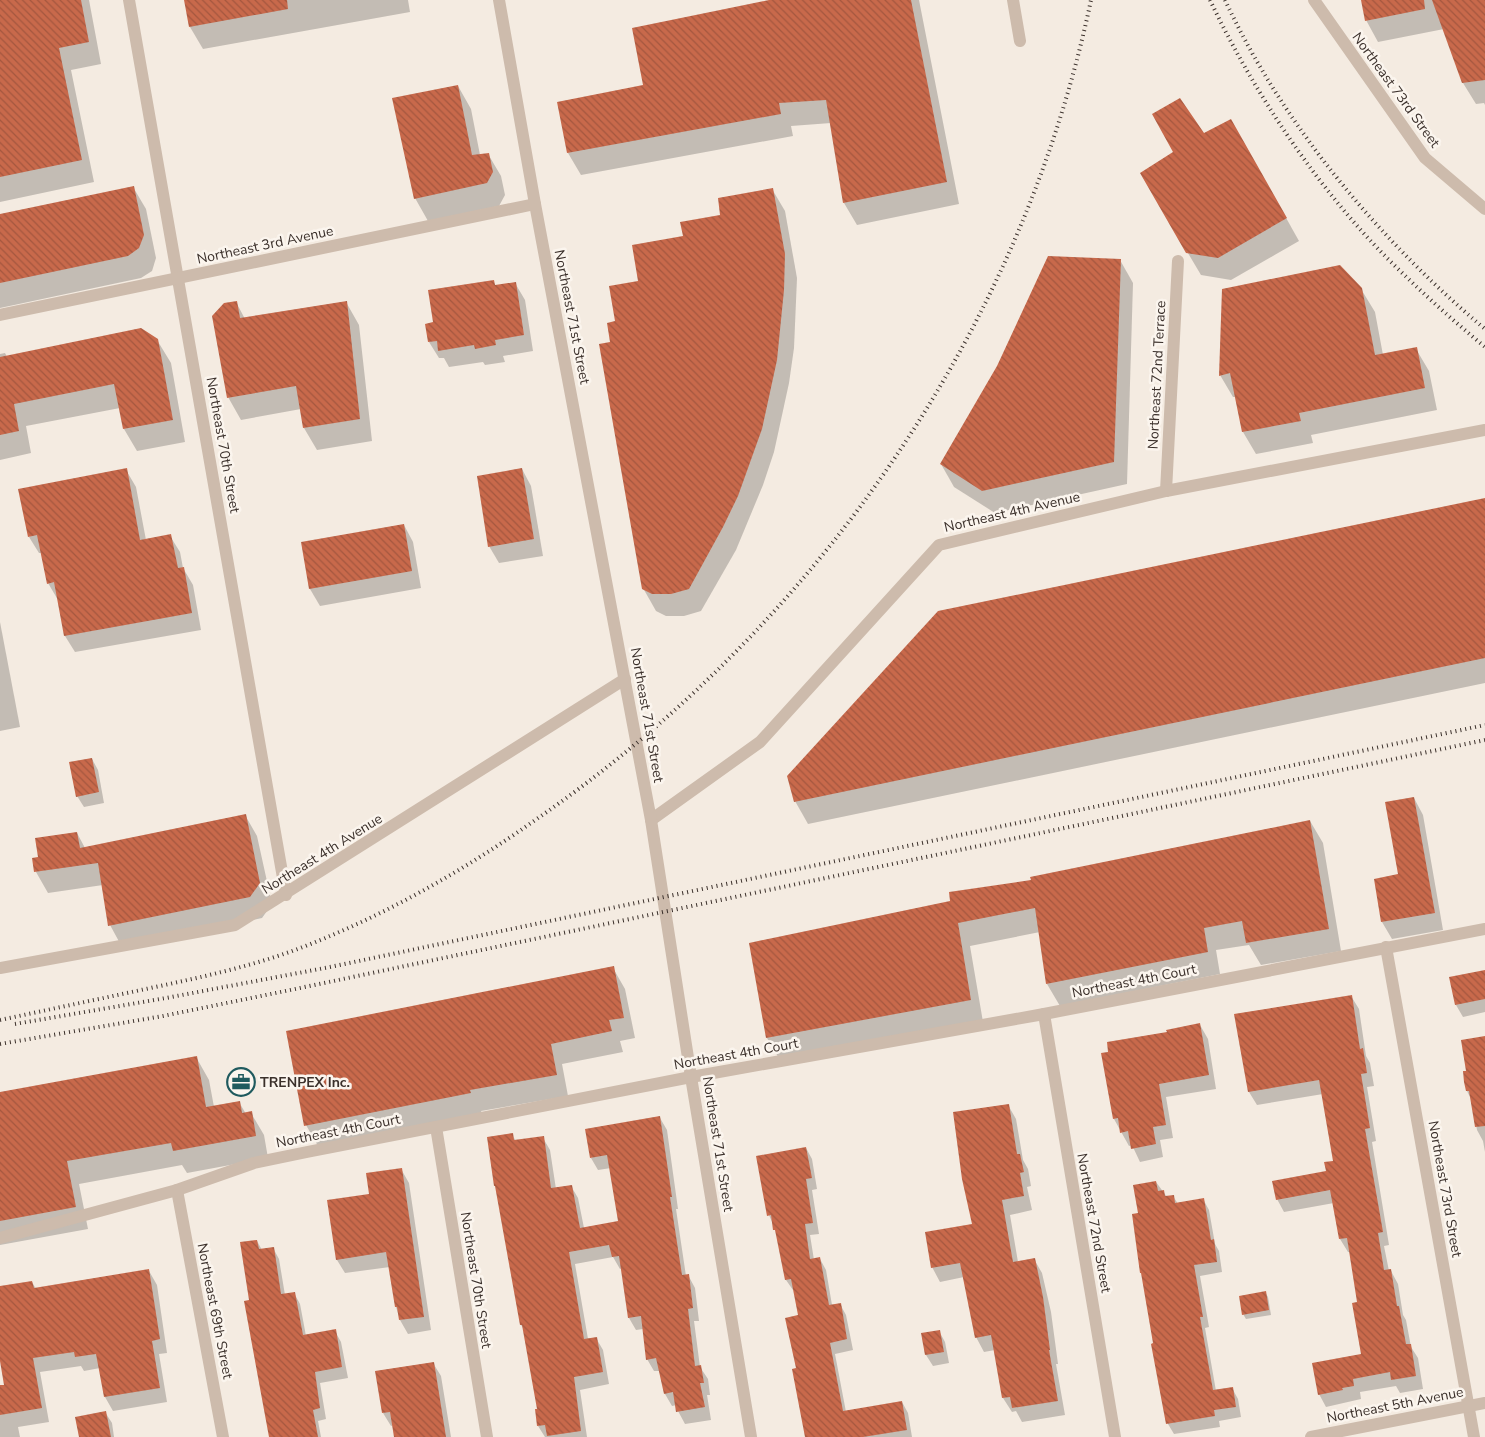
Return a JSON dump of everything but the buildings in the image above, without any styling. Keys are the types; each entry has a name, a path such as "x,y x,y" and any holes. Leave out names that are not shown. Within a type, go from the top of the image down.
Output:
{"street":[{"name":"Northeast 70th Street","path":"129,0 286,895"},
{"name":"Northeast 71st Street","path":"498,0 651,820 691,1077 752,1437"},
{"path":"1013,0 1020,41"},
{"name":"Northeast 73rd Street","path":"1314,0 1425,158 1485,209"},
{"name":"Northeast 3rd Avenue","path":"0,315 535,204"},
{"name":"Northeast 72nd Terrace","path":"1166,491 1178,261"},
{"name":"Northeast 4th Avenue","path":"651,820 760,742 939,545 1166,491 1485,430"},
{"name":"Northeast 4th Avenue","path":"0,968 235,926 625,679"},
{"name":"Northeast 4th Court","path":"0,1238 177,1190 254,1163 691,1077 1044,1014 1485,929"},
{"name":"Northeast 73rd Street","path":"1386,947 1474,1437"},
{"name":"Northeast 72nd Street","path":"1044,1014 1115,1437"},
{"name":"Northeast 70th Street","path":"436,1127 487,1437"},
{"name":"Northeast 69th Street","path":"177,1190 223,1437"},
{"name":"Northeast 5th Avenue","path":"1311,1437 1485,1404"}],"railway":[{"path":"0,1020 219,973 295,950 360,923 453,873 541,816 641,740 733,654 818,561 893,460 959,353 1015,240 1059,122 1091,0"},
{"path":"1210,0 1266,103 1311,169 1335,200 1399,270 1447,315 1485,347"},
{"path":"1225,0 1275,92 1337,178 1408,258 1485,329"},
{"path":"15,1024 330,967 1485,725"},
{"path":"0,1044 163,1016 300,988 1485,740"}],"place":[{"name":"TRENPEX Inc.","path":"241,1082"}]}
